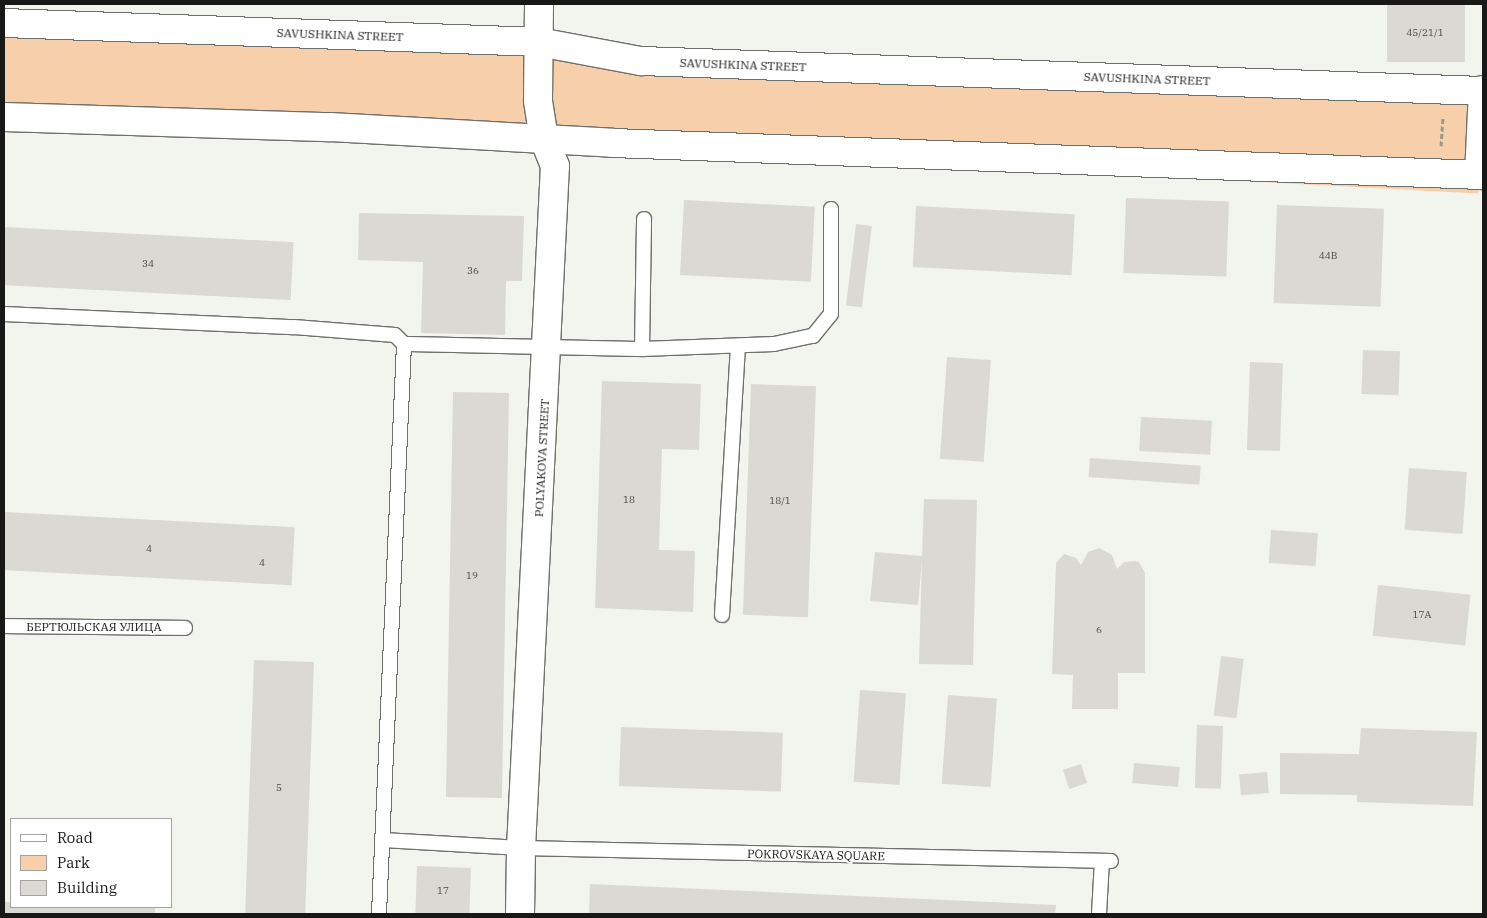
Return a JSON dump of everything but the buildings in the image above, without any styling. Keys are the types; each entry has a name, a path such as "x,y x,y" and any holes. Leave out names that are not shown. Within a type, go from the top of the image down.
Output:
{"main road":[{"name":"POLYAKOVA STREET","path":"520,914 520,848 548,347 555,166 544,139 538,100 539,4"},
{"name":"SAVUSHKINA STREET","path":"4,23 539,42 641,61 1483,90"},
{"path":"4,116 330,127 544,139 1481,175 1483,90"}],"lane":[{"path":"1483,77 1483,90"},
{"path":"4,314 294,327 395,335 404,344 642,348 738,347 774,344 813,336 831,314 831,208"},
{"path":"642,348 644,219"},
{"path":"379,914 404,344"},
{"path":"722,615 738,347"},
{"name":"БЕРТЮЛЬСКАЯ УЛИЦА","path":"4,626 185,628"},
{"name":"POKROVSKAYA SQUARE","path":"383,840 520,848 1106,861 1099,914"}],"path":[{"path":"1439,173 1445,89"}],"green space":[{"path":"4,23 1483,101 1478,193 4,116"}]}
